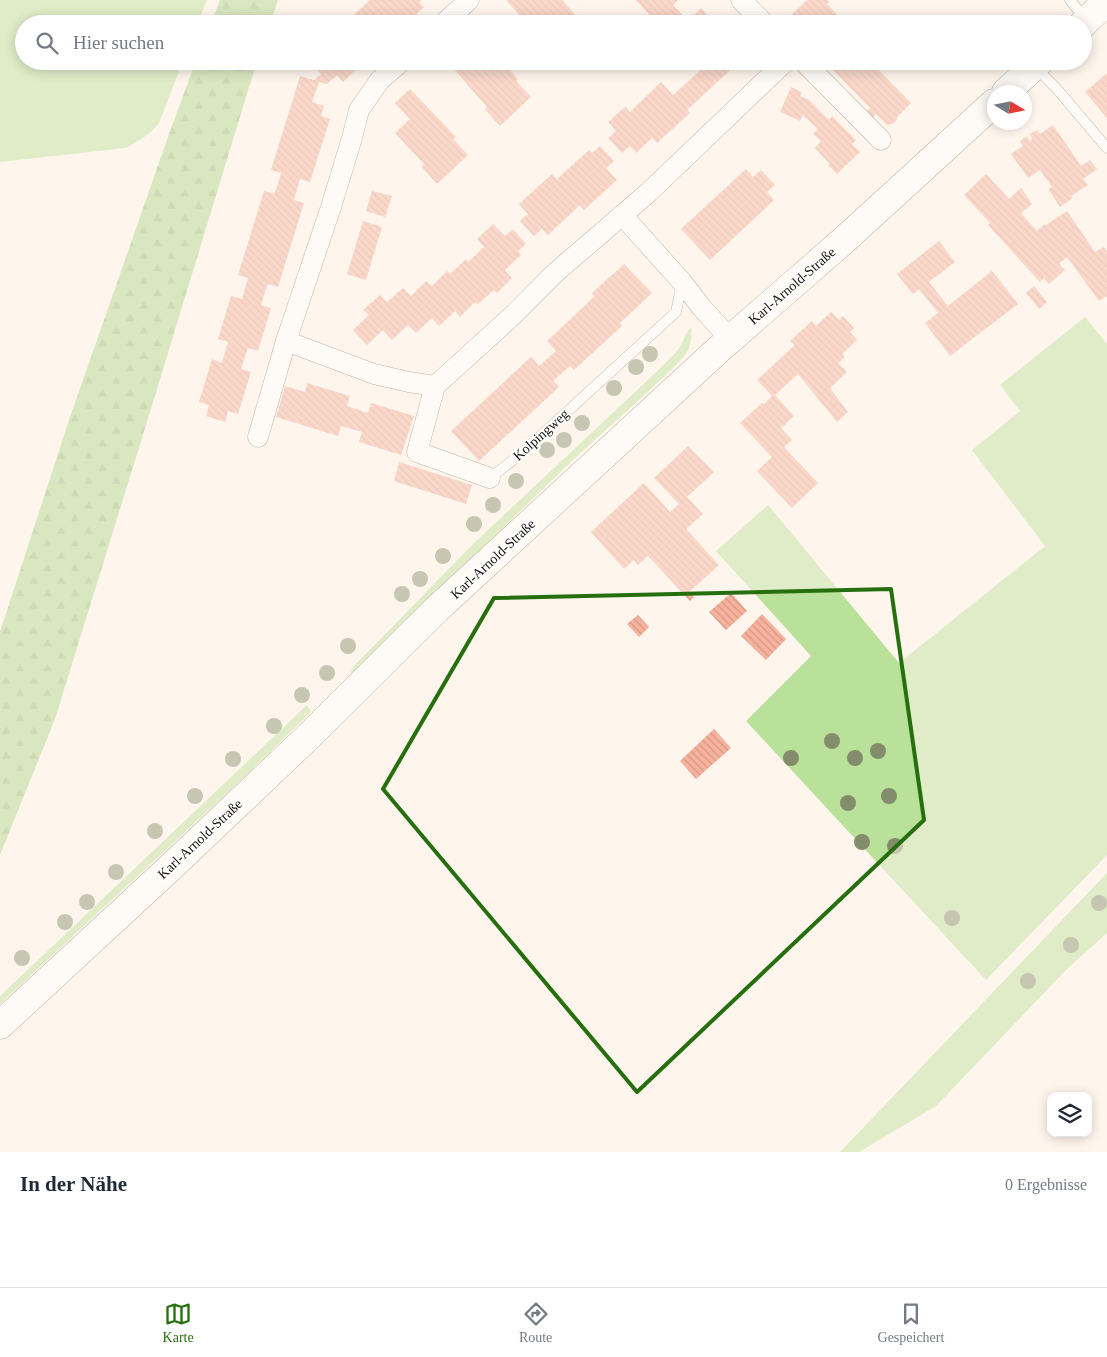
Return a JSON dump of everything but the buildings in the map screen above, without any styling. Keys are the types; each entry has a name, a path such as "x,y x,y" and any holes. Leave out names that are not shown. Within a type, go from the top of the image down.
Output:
{"main road":[{"path":"1080,15 1107,2"},
{"path":"1014,85 1031,70"},
{"name":"Karl-Arnold-Straße","path":"0,1025 310,735 437,609 730,339 843,241 987,109"}],"street":[{"path":"453,15 469,0"},
{"path":"741,0 755,15"},
{"path":"258,437 286,341 331,207 359,110 380,80 392,70"},
{"path":"286,341 374,374 435,386 510,318 555,273 622,215 776,70"},
{"path":"811,70 881,140"},
{"path":"622,215 730,339"},
{"name":"Kolpingweg","path":"435,386 417,452 490,478"}],"lane":[{"path":"1043,70 1107,148"},
{"name":"Kolpingweg","path":"490,478 522,453 676,312 682,282"}],"highlighted area":[{"path":"891,589 924,820 637,1092 383,789 494,598"}],"green space":[{"path":"0,0 207,0 201,15 15,15 15,70 180,70 159,123 148,134 126,148 0,162"},
{"path":"220,0 278,0 273,15 214,15"},
{"path":"193,70 254,70 55,719 0,855 0,632 69,420"},
{"path":"1085,317 1107,344 1107,855 986,980 746,721 811,656 716,551 768,505 899,663 1045,546 972,450 1020,411 1000,385"},
{"path":"691,327 689,349 675,366 582,451 353,678 351,672 353,667 473,544 671,358"},
{"path":"307,705 311,712 242,779 0,1004 0,996"},
{"path":"1107,873 1107,933 1067,969 936,1106 859,1152 840,1152"}]}
